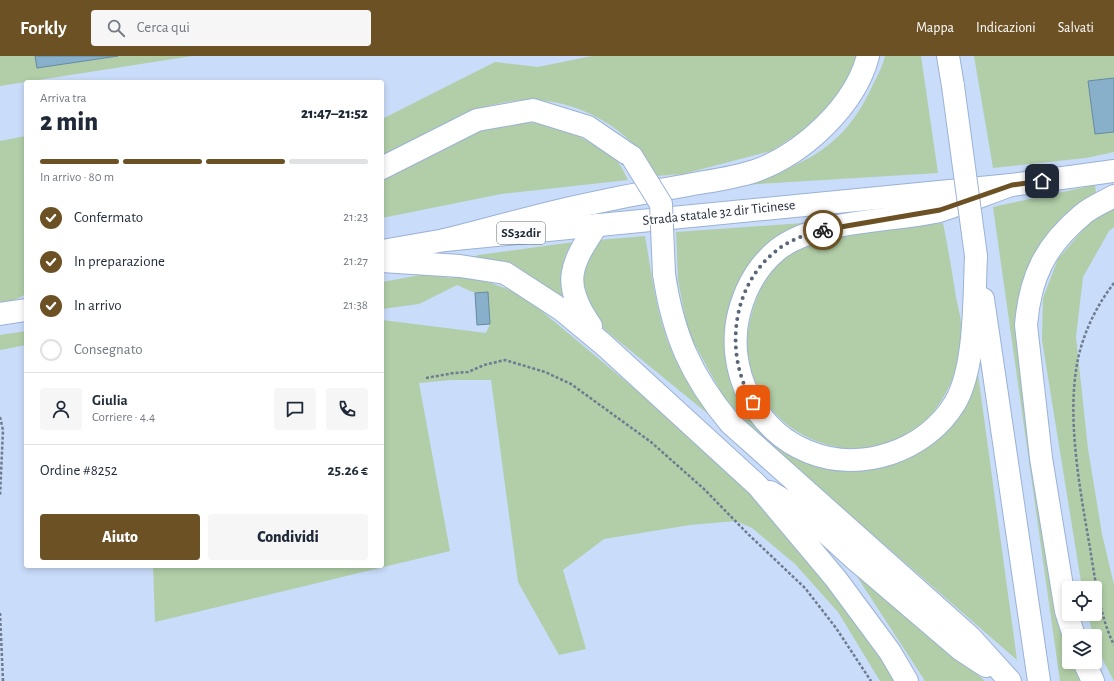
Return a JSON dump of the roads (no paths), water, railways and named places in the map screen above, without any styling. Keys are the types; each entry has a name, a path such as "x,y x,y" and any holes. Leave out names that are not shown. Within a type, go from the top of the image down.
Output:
{"main road":[{"path":"445,240 602,201 727,178 755,171 797,148 822,128 841,109 852,91 868,56"},
{"path":"948,56 1039,681"},
{"path":"384,167 476,120 533,110 588,127 632,157 661,204 664,274 669,306 677,337 691,367 709,396 730,423 753,445 970,637 1010,681"},
{"name":"Strada statale 32 dir Ticinese","path":"384,251 445,240 1012,185 1109,172"},
{"path":"976,256 972,332 966,374 955,402 939,423 917,441 898,451 877,458 855,461 832,458 810,453 792,443 760,414 745,390 738,368 735,339 740,312 748,288 756,273 775,252 791,241 816,232 839,226 898,218 940,210 1012,185"},
{"path":"1072,629 1066,611 1041,458 1026,325 1028,304 1034,277 1054,244 1083,214 1114,196"},
{"path":"597,225 580,251 573,268 571,283 576,301 603,344"},
{"path":"384,261 460,266 505,273 562,310 603,344 758,486 836,579 890,652 907,681"},
{"path":"0,314 24,310"},
{"path":"758,486 802,511 857,561 960,649 1010,681"},
{"path":"1087,669 1093,681"}]}
